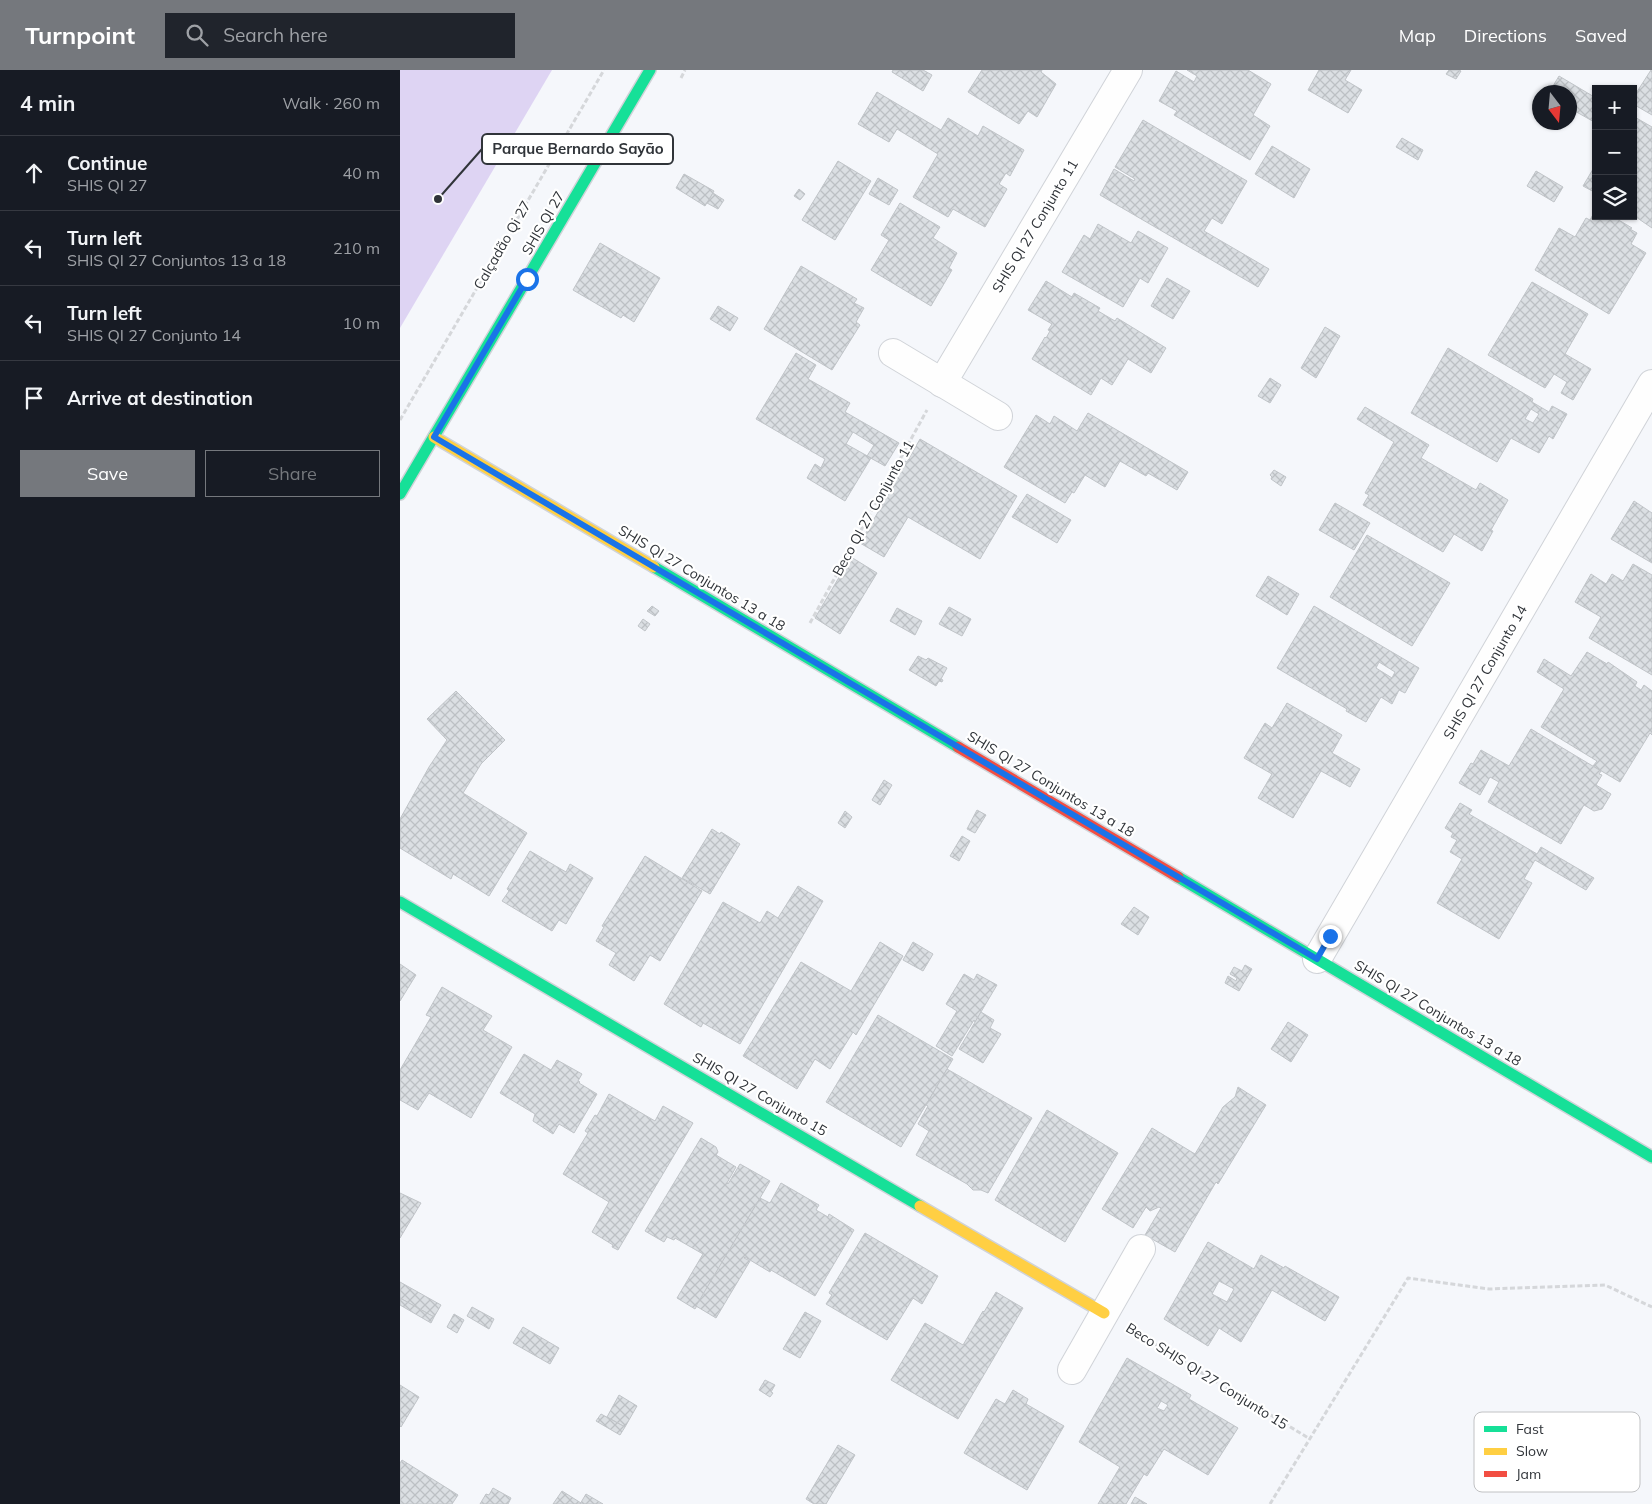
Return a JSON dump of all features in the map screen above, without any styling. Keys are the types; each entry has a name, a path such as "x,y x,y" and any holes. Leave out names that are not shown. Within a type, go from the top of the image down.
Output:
{"street":[{"name":"SHIS QI 27","path":"400,494 650,70"},
{"name":"SHIS QI 27 Conjunto 11","path":"942,383 1128,70"},
{"path":"892,353 998,416"},
{"name":"SHIS QI 27 Conjunto 14","path":"1317,959 1652,384"},
{"name":"SHIS QI 27 Conjuntos 13 a 18","path":"434,437 1652,1157"},
{"name":"SHIS QI 27 Conjunto 15","path":"400,902 1104,1313"},
{"path":"1072,1370 1141,1249"}],"path":[{"name":"Calçadão Qi 27","path":"400,420 604,70"},
{"path":"680,78 685,70"},
{"name":"Beco QI 27 Conjunto 11","path":"809,625 942,383"},
{"path":"1270,1504 1408,1278 1489,1289 1605,1285 1652,1307"},
{"name":"Beco SHIS QI 27 Conjunto 15","path":"1104,1313 1310,1439"}],"shaded area":[{"path":"400,70 552,70 400,328"}],"building":[{"path":"893,70 923,70 932,75 923,91 892,72"},
{"path":"982,70 1042,70 1041,72 1056,84 1037,117 1028,111 1019,124 968,92"},
{"path":"1187,70 1248,70 1271,84 1253,115 1270,126 1250,160 1174,115 1177,111 1159,101 1176,71 1194,82 1197,76"},
{"path":"1319,70 1351,70 1345,80 1362,90 1348,113 1308,90"},
{"path":"1449,70 1461,71 1456,79 1446,74"},
{"path":"1652,70 1652,115 1637,106 1637,92"},
{"path":"1559,76 1574,85 1554,85"},
{"path":"1577,87 1592,96 1592,121 1577,112"},
{"path":"877,92 941,130 948,118 978,136 983,126 1024,150 1010,176 1006,173 999,184 1007,189 985,227 953,209 948,217 913,197 938,154 897,129 889,142 858,124"},
{"path":"1637,118 1652,127 1652,228 1637,218"},
{"path":"1143,120 1247,181 1222,224 1212,218 1204,231 1269,269 1258,287 1100,195 1114,169 1134,181 1135,179 1115,167"},
{"path":"1402,138 1423,150 1418,160 1396,147"},
{"path":"1272,146 1310,169 1294,198 1255,174"},
{"path":"838,161 871,181 835,240 802,220"},
{"path":"1536,171 1563,187 1554,202 1527,186"},
{"path":"1592,171 1592,191 1583,186"},
{"path":"684,174 714,191 705,206 676,188"},
{"path":"878,178 898,190 889,205 869,194"},
{"path":"799,189 805,194 800,200 794,196"},
{"path":"713,193 724,200 718,209 707,203"},
{"path":"900,203 940,227 933,238 957,253 949,268 952,270 931,306 871,270 889,240 881,235"},
{"path":"1592,216 1592,220 1619,220 1637,233 1631,244 1646,253 1609,314 1535,270 1559,228 1575,237 1586,218 1590,220"},
{"path":"1098,224 1131,243 1138,231 1168,248 1148,283 1140,278 1123,307 1062,272 1084,235 1090,239"},
{"path":"600,243 660,278 634,322 623,315 621,318 573,290"},
{"path":"801,266 857,299 854,303 864,308 856,322 860,325 832,370 764,329"},
{"path":"1167,278 1190,291 1173,319 1151,306"},
{"path":"1046,281 1072,297 1074,293 1100,308 1098,311 1115,321 1117,318 1166,348 1151,373 1128,359 1112,385 1101,378 1091,395 1032,359 1050,331 1048,330 1052,324 1028,310"},
{"path":"1532,282 1588,314 1565,354 1591,369 1573,400 1561,393 1567,382 1554,374 1545,388 1488,355"},
{"path":"718,306 738,318 730,331 710,319"},
{"path":"1325,327 1340,336 1316,378 1301,368"},
{"path":"1448,348 1533,399 1532,402 1549,412 1552,406 1567,414 1553,439 1549,436 1539,453 1511,438 1497,462 1411,413","holes":["1531,409 1539,414 1533,423 1525,419"]},
{"path":"796,353 816,365 808,379 850,403 845,412 899,443 885,466 871,458 845,501 807,478 815,464 821,468 825,459 756,419","holes":["853,432 874,445 867,456 846,444"]},
{"path":"1270,378 1281,385 1270,403 1258,396"},
{"path":"1365,407 1429,445 1421,458 1476,490 1480,483 1508,500 1491,530 1493,531 1482,551 1454,534 1443,552 1363,505 1369,495 1365,493 1394,442 1357,419"},
{"path":"1088,413 1188,472 1177,490 1148,473 1146,476 1120,461 1105,487 1085,475 1074,493 1072,492 1065,503 1004,467 1036,415 1050,424 1054,416 1077,431"},
{"path":"920,439 1017,496 980,559 908,517 884,557 860,543 895,483 893,482 905,461 907,462"},
{"path":"1274,470 1286,477 1281,486 1271,479 1270,475"},
{"path":"1027,494 1071,520 1057,543 1012,517"},
{"path":"1634,501 1652,513 1652,563 1611,539"},
{"path":"1335,503 1370,523 1354,550 1319,530"},
{"path":"1367,535 1450,583 1412,646 1330,597"},
{"path":"851,557 877,573 840,634 815,618"},
{"path":"1633,564 1652,575 1652,675 1589,638 1601,617 1575,602 1591,574 1606,584 1612,574 1623,581"},
{"path":"1268,576 1299,594 1287,615 1256,596"},
{"path":"652,606 659,611 655,616 647,611"},
{"path":"1314,606 1419,668 1405,693 1399,690 1392,704 1381,697 1366,722 1277,668","holes":["1379,662 1395,672 1392,678 1376,668"]},
{"path":"949,607 971,619 962,636 939,624"},
{"path":"897,608 922,621 915,635 890,621"},
{"path":"643,619 650,624 645,631 638,626"},
{"path":"1587,652 1607,664 1608,662 1637,682 1635,686 1641,690 1644,685 1652,691 1652,735 1650,733 1620,782 1593,766 1597,761 1541,727 1564,689 1537,672 1544,659 1571,676"},
{"path":"918,656 926,660 928,658 947,668 941,679 943,680 942,682 939,681 936,686 909,670"},
{"path":"456,691 505,740 481,764 463,793 527,833 489,896 453,874 451,879 400,848 400,819 429,767 447,740 427,719"},
{"path":"1287,703 1342,735 1332,753 1360,769 1350,787 1321,771 1293,818 1258,798 1272,774 1244,758 1265,723 1272,728"},
{"path":"1531,729 1601,771 1599,774 1602,775 1596,785 1611,794 1602,809 1594,811 1584,805 1561,844 1488,802 1499,782 1490,777 1480,795 1459,783 1481,750 1509,766"},
{"path":"884,780 892,785 880,805 872,800"},
{"path":"1460,803 1472,810 1469,814 1537,854 1541,847 1594,878 1586,890 1535,860 1524,879 1532,883 1499,939 1437,903 1462,859 1450,852 1457,840 1451,837 1453,833 1445,828"},
{"path":"977,810 986,815 975,833 967,829"},
{"path":"845,811 852,817 845,828 838,823"},
{"path":"712,829 720,834 721,832 740,844 710,894 682,878"},
{"path":"962,836 970,841 959,861 950,856"},
{"path":"530,851 566,872 570,864 593,878 566,924 559,920 552,931 502,901 509,891 507,889"},
{"path":"645,856 702,891 660,961 650,955 634,981 609,965 616,953 596,941 604,927 602,926"},
{"path":"798,886 823,901 740,1044 703,1023 701,1027 664,1004 723,902 760,923 767,911 778,918"},
{"path":"1134,907 1149,917 1138,935 1121,924"},
{"path":"880,942 903,956 856,1035 853,1032 830,1069 815,1059 797,1089 743,1056 801,962 851,991"},
{"path":"913,942 933,954 923,971 903,960"},
{"path":"400,964 416,975 400,1001"},
{"path":"1245,965 1252,969 1239,991 1225,983 1228,976 1236,981 1237,978 1230,974 1234,967 1242,971"},
{"path":"964,974 974,980 977,974 997,985 952,1056 936,1046 957,1011 946,1004"},
{"path":"442,987 492,1016 483,1030 512,1047 471,1118 429,1093 418,1110 400,1100 400,1070 431,1017 426,1015"},
{"path":"981,1012 994,1020 990,1028 1001,1034 983,1063 959,1049"},
{"path":"878,1015 953,1059 901,1147 826,1102"},
{"path":"1288,1022 1308,1035 1291,1062 1271,1049"},
{"path":"524,1054 551,1070 557,1060 582,1074 578,1081 579,1083 597,1094 574,1133 559,1124 553,1134 533,1121 535,1114 500,1093"},
{"path":"947,1069 1032,1118 988,1193 981,1190 973,1190 967,1184 916,1155 929,1131 918,1124 928,1106 926,1105"},
{"path":"1238,1087 1266,1105 1218,1184 1216,1182 1175,1252 1145,1235 1161,1208 1150,1211 1146,1207 1133,1228 1102,1209 1152,1128 1195,1154 1223,1107 1235,1097"},
{"path":"609,1094 655,1121 663,1106 693,1123 618,1250 592,1232 609,1202 563,1174 588,1133 585,1131 595,1115 597,1116"},
{"path":"1047,1110 1118,1153 1065,1242 995,1200"},
{"path":"701,1138 716,1147 718,1152 716,1155 736,1167 728,1184 740,1164 770,1181 695,1309 677,1298 703,1254 675,1238 674,1240 667,1237 664,1242 645,1231"},
{"path":"781,1183 819,1205 816,1210 828,1217 829,1214 854,1230 815,1296 745,1257 750,1261 716,1318 696,1306 760,1198 770,1203"},
{"path":"400,1193 421,1203 400,1238"},
{"path":"865,1233 938,1276 922,1304 913,1298 887,1340 826,1304 832,1295 829,1293 830,1291"},
{"path":"1208,1242 1254,1269 1261,1255 1284,1268 1285,1266 1339,1297 1325,1321 1272,1290 1241,1342 1219,1328 1208,1346 1164,1319","holes":["1219,1281 1234,1289 1227,1302 1212,1294"]},
{"path":"400,1282 441,1305 434,1317 400,1298"},
{"path":"996,1292 1023,1308 958,1419 891,1380 925,1323 963,1345"},
{"path":"400,1298 434,1317 431,1323 400,1305"},
{"path":"472,1307 494,1319 489,1329 467,1316"},
{"path":"805,1312 821,1321 800,1358 783,1349"},
{"path":"454,1314 464,1320 457,1333 447,1327"},
{"path":"523,1327 559,1348 550,1364 513,1343"},
{"path":"1127,1358 1191,1395 1189,1399 1238,1428 1208,1475 1164,1449 1147,1476 1144,1474 1126,1504 1098,1504 1120,1467 1079,1442","holes":["1161,1401 1168,1405 1164,1411 1157,1408"]},
{"path":"765,1380 775,1385 770,1397 759,1390"},
{"path":"400,1385 419,1397 401,1427 400,1426"},
{"path":"1013,1390 1028,1399 1026,1404 1064,1426 1027,1490 964,1453 996,1399 1005,1404"},
{"path":"619,1395 637,1406 625,1427 607,1417"},
{"path":"601,1414 625,1427 620,1435 596,1421"},
{"path":"838,1445 855,1455 826,1504 814,1504 806,1499"},
{"path":"402,1460 458,1495 452,1504 400,1504 400,1463"},
{"path":"493,1488 511,1498 508,1504 480,1504 486,1494 489,1495"},
{"path":"562,1491 581,1503 553,1504"},
{"path":"586,1494 603,1504 580,1504"},
{"path":"1135,1497 1147,1504 1131,1504"}],"traffic: fast":[{"path":"400,494 650,70"},
{"path":"654,567 958,747"},
{"path":"1178,877 1652,1157"},
{"path":"400,902 920,1206"}],"traffic: slow":[{"path":"434,437 654,567"},
{"path":"920,1206 1104,1313"}],"traffic: jam":[{"path":"958,747 1178,877"}],"place":[{"name":"Parque Bernardo Sayão","path":"438,199"}],"route":[{"path":"527,279 434,437 1317,959 1330,936"}]}
